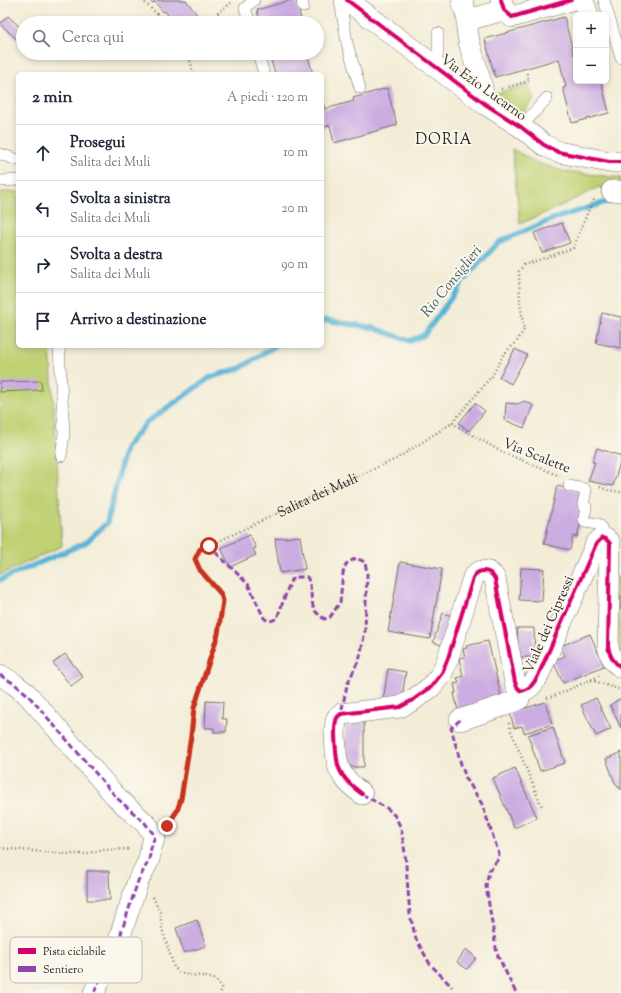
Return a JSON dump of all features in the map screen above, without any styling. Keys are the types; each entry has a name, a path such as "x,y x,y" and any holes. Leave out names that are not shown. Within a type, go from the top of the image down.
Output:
{"street":[{"name":"Via Ezio Lucarno","path":"346,0 436,67 492,97 521,127 544,145 558,152 609,162 621,162"},
{"path":"462,0 468,20 468,42 481,83 492,97"},
{"path":"468,20 502,5 512,17 571,0"},
{"path":"583,0 587,12"},
{"path":"602,538 608,540 610,544 608,647 610,657 615,663 613,670"},
{"name":"Viale dei Cipressi","path":"521,691 532,685 537,678 596,544 602,538"},
{"name":"Viale dei Cipressi","path":"362,794 352,786 339,769 334,727 336,719 341,714 400,707 431,687 442,673 448,658 473,578 481,571 491,573 495,579 515,682 521,691"},
{"path":"0,675 14,683 26,694 118,799 145,823 153,842 149,860 138,881 120,937"},
{"name":"Viale dei Cipressi","path":"460,720 519,699 521,691"},
{"path":"94,993 98,983"}],"lane":[{"path":"248,16 245,8 254,0"},
{"path":"346,0 347,43 360,88"},
{"path":"604,0 621,58"},
{"path":"436,67 438,33"},
{"path":"260,60 263,72"},
{"path":"521,127 547,98"},
{"path":"0,154 16,159"},
{"path":"0,181 16,180"},
{"path":"59,348 64,434 61,456"},
{"path":"567,482 586,491 583,504 586,507 585,522 598,524 601,527 602,538"}],"path":[{"path":"142,0 159,16"},
{"path":"214,16 234,0"},
{"path":"190,60 193,72"},
{"path":"492,97 529,81 526,71"},
{"path":"594,486 621,492"},
{"path":"544,699 557,695 613,670"},
{"path":"591,680 621,690"},
{"path":"505,705 511,730 542,807"},
{"path":"0,848 67,854 84,854 153,842"},
{"path":"152,894 160,912 162,929 174,967 179,972 188,976 202,976 215,979 222,989 220,993"}],"green space":[{"path":"528,84 534,99 519,117 491,95"},
{"path":"512,149 538,163 563,171 621,178 621,186 599,187 520,224"},
{"path":"0,192 16,192 16,348 50,348 62,546 0,575"},
{"path":"615,578 621,578 621,658 613,644"}],"building":[{"path":"150,0 186,0 198,16 169,16 165,11 163,12 155,2 152,3"},
{"path":"291,0 296,0 300,16 258,16 257,10"},
{"path":"8,16 16,23 16,39 0,24"},
{"path":"564,17 573,51 573,84 602,84 609,113 572,123 563,88 566,87 559,59 495,77 485,39"},
{"path":"271,60 309,60 312,72 274,72"},
{"path":"387,88 397,125 334,143 330,125 324,127 324,106 325,109 354,101 353,98"},
{"path":"562,223 570,243 542,253 534,233"},
{"path":"602,313 621,317 621,348 596,343"},
{"path":"515,349 527,355 511,384 499,377"},
{"path":"41,381 42,390 0,392 0,382"},
{"path":"524,401 533,405 524,428 505,420 506,403 518,404"},
{"path":"475,403 485,411 469,431 459,423"},
{"path":"597,448 621,456 613,486 588,481 595,462 592,462"},
{"path":"557,486 583,492 584,507 577,537 573,536 570,550 544,544"},
{"path":"250,535 256,548 253,549 256,555 230,567 221,548"},
{"path":"300,536 305,569 280,573 275,539"},
{"path":"400,562 442,569 430,639 388,632"},
{"path":"521,568 544,569 542,601 519,600"},
{"path":"618,596 621,596 621,608 618,608"},
{"path":"443,613 454,617 444,646 433,642"},
{"path":"517,628 534,628 535,657 519,657"},
{"path":"590,634 604,666 563,683 553,661 565,656 561,646"},
{"path":"488,641 502,700 458,711 454,693 456,693 454,684 459,683 457,678 463,676 459,658 465,657 463,649 467,648 466,646"},
{"path":"65,654 83,677 71,686 53,663"},
{"path":"388,669 406,672 401,704 383,701"},
{"path":"596,698 611,729 596,736 581,705"},
{"path":"621,698 621,728 610,705"},
{"path":"206,701 223,702 222,719 227,719 226,732 214,732 214,728 205,728"},
{"path":"545,702 552,724 524,733 522,726 514,728 510,713"},
{"path":"364,717 364,767 350,767 350,765 344,765 345,726 348,721"},
{"path":"553,727 565,763 540,771 528,735"},
{"path":"621,752 621,790 615,783 606,759"},
{"path":"515,768 537,818 514,828 493,778"},
{"path":"87,871 109,871 110,900 87,900"},
{"path":"197,920 206,946 184,953 176,928"},
{"path":"466,949 476,958 467,969 457,962"}],"waterway":[{"name":"Rio Consiglieri","path":"324,321 326,320 374,328 410,341 424,335 465,279 499,242 553,219 606,202 619,201"},
{"name":"Rio Consiglieri","path":"0,580 85,543 107,523 125,448 147,422 211,377 241,368 272,348"}],"marked path":[{"path":"209,546 248,584 264,618 269,621 277,618 291,580 298,577 307,577 310,585 312,604 316,612 324,619 330,617 340,602 343,573 346,564 356,558 365,562 367,573 365,631 360,657 347,685 341,714"},
{"path":"0,675 27,694 118,799 145,823 155,836 149,860 138,881 120,937"},
{"path":"460,720 451,728 461,764 466,778 482,804 499,854 498,859 489,871 486,886 497,954 516,993"},
{"path":"362,794 388,809 395,816 401,828 405,853 410,915 416,939 430,964 452,987"},
{"path":"94,993 98,983"}],"cycle path":[{"path":"347,0 485,104 521,127 544,145 558,152 609,162 621,162"},
{"path":"501,0 504,10 512,17 571,0"},
{"path":"362,794 352,786 339,768 335,743 335,727 338,716 341,714 400,707 431,687 442,673 448,658 473,578 481,571 490,573 495,579 515,682 521,691 529,688 537,678 596,544 602,538 607,540 610,544 608,647 612,658 621,667"}],"district":[{"name":"DORIA","path":"444,139"}],"route":[{"path":"167,826 177,811 181,799 194,708 218,634 223,601 221,594 200,570 195,559 200,549 209,546"}]}
